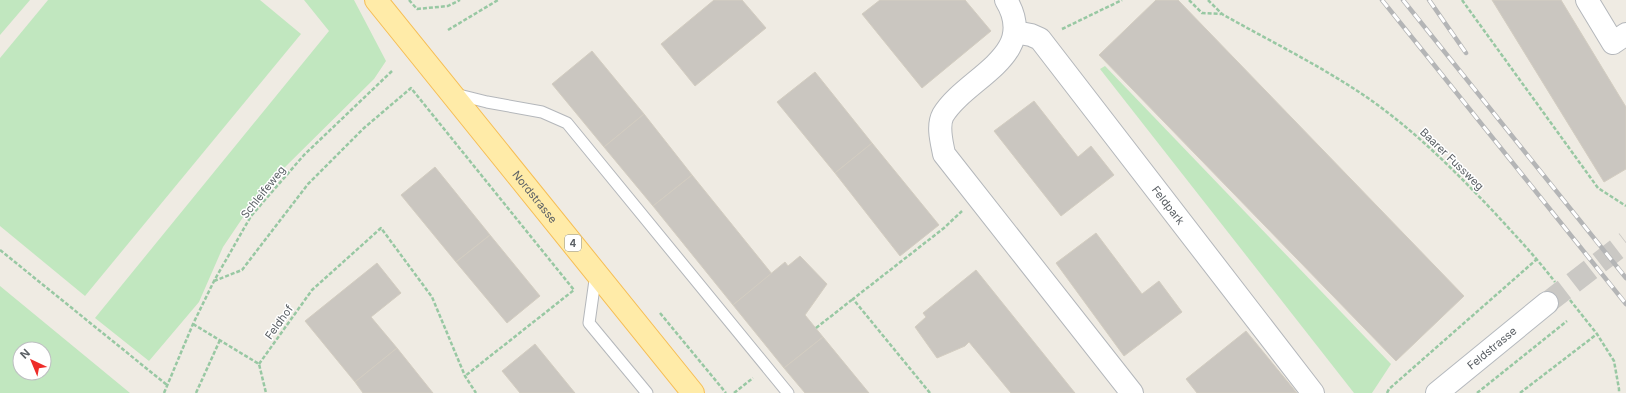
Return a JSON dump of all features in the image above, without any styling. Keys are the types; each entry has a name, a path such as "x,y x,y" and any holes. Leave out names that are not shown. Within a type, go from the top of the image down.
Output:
{"main road":[{"name":"Nordstrasse","path":"376,0 693,393"}],"street":[{"path":"1006,0 1012,10 1015,32 1011,46 998,64 956,100 942,116 940,136 944,154 1132,393"},
{"path":"1587,0 1612,43 1626,34"},
{"path":"1015,32 1031,35 1040,40"},
{"name":"Feldpark","path":"1040,40 1313,393"},
{"name":"Feldstrasse","path":"1437,393 1557,300"}],"lane":[{"path":"452,93 487,102 542,112 567,123 788,393"},
{"path":"596,272 589,323 647,393"}],"path":[{"path":"409,0 417,9 448,6 460,0"},
{"path":"448,30 498,0"},
{"path":"1040,40 1122,0"},
{"path":"1189,0 1202,13 1222,14"},
{"name":"Baarer Fussweg","path":"1208,0 1222,14 1362,94 1426,144 1455,170 1538,259 1557,284"},
{"path":"1462,0 1598,188 1626,206"},
{"name":"Schleifeweg","path":"164,393 193,324 214,281 251,216 304,155 392,71"},
{"path":"214,281 242,270 308,184 364,128 411,88 574,290 465,376 476,393"},
{"name":"Feldhof","path":"258,363 312,290 381,228 432,297 465,376"},
{"path":"816,328 944,228"},
{"path":"0,250 167,385"},
{"path":"1387,393 1538,259"},
{"path":"853,299 930,393"},
{"path":"1557,300 1597,334 1614,361 1619,390 1618,393"},
{"path":"1477,393 1567,321"},
{"path":"193,324 258,363 266,393"},
{"path":"1520,393 1597,334"},
{"path":"196,393 220,340"}],"green space":[{"path":"0,0 30,0 0,35"},
{"path":"48,0 260,0 301,34 85,296 0,226 0,58"},
{"path":"304,0 354,0 386,61 374,79 278,174 252,204 223,247 199,302 149,361 95,318 329,31"},
{"path":"1105,66 1391,364 1372,393 1354,393 1100,69"},
{"path":"0,286 130,393 0,393"}],"building":[{"path":"714,0 742,0 766,28 695,86 661,44"},
{"path":"880,0 965,0 991,31 922,88 862,14"},
{"path":"1156,0 1178,0 1464,296 1396,361 1099,55"},
{"path":"1492,0 1561,0 1626,107 1626,169 1604,182"},
{"path":"592,51 644,114 604,147 552,84"},
{"path":"815,72 872,143 835,173 777,102"},
{"path":"1034,101 1078,157 1091,146 1114,175 1061,216 994,131"},
{"path":"644,114 692,175 653,206 604,147"},
{"path":"872,143 939,225 900,256 835,173"},
{"path":"435,167 490,235 456,262 401,195"},
{"path":"692,175 772,274 733,305 653,206"},
{"path":"1096,233 1142,294 1159,281 1182,312 1124,356 1056,263"},
{"path":"490,235 540,296 507,323 456,262"},
{"path":"800,256 827,284 805,315 823,337 784,368 733,305 785,262 788,266"},
{"path":"377,263 401,293 371,317 397,348 355,382 305,321"},
{"path":"976,270 1075,393 1011,393 969,342 965,346 937,358 915,327 926,317 923,313"},
{"path":"1246,331 1297,393 1197,393 1186,379"},
{"path":"823,337 869,393 805,393 784,368"},
{"path":"535,344 575,393 520,393 502,371"},
{"path":"397,348 433,393 363,393 355,382"}],"tunnel":[{"path":"1547,303 1626,242"}],"railway":[{"path":"1382,0 1626,304"},
{"path":"1403,0 1626,278"},
{"path":"1429,0 1466,53"}]}
